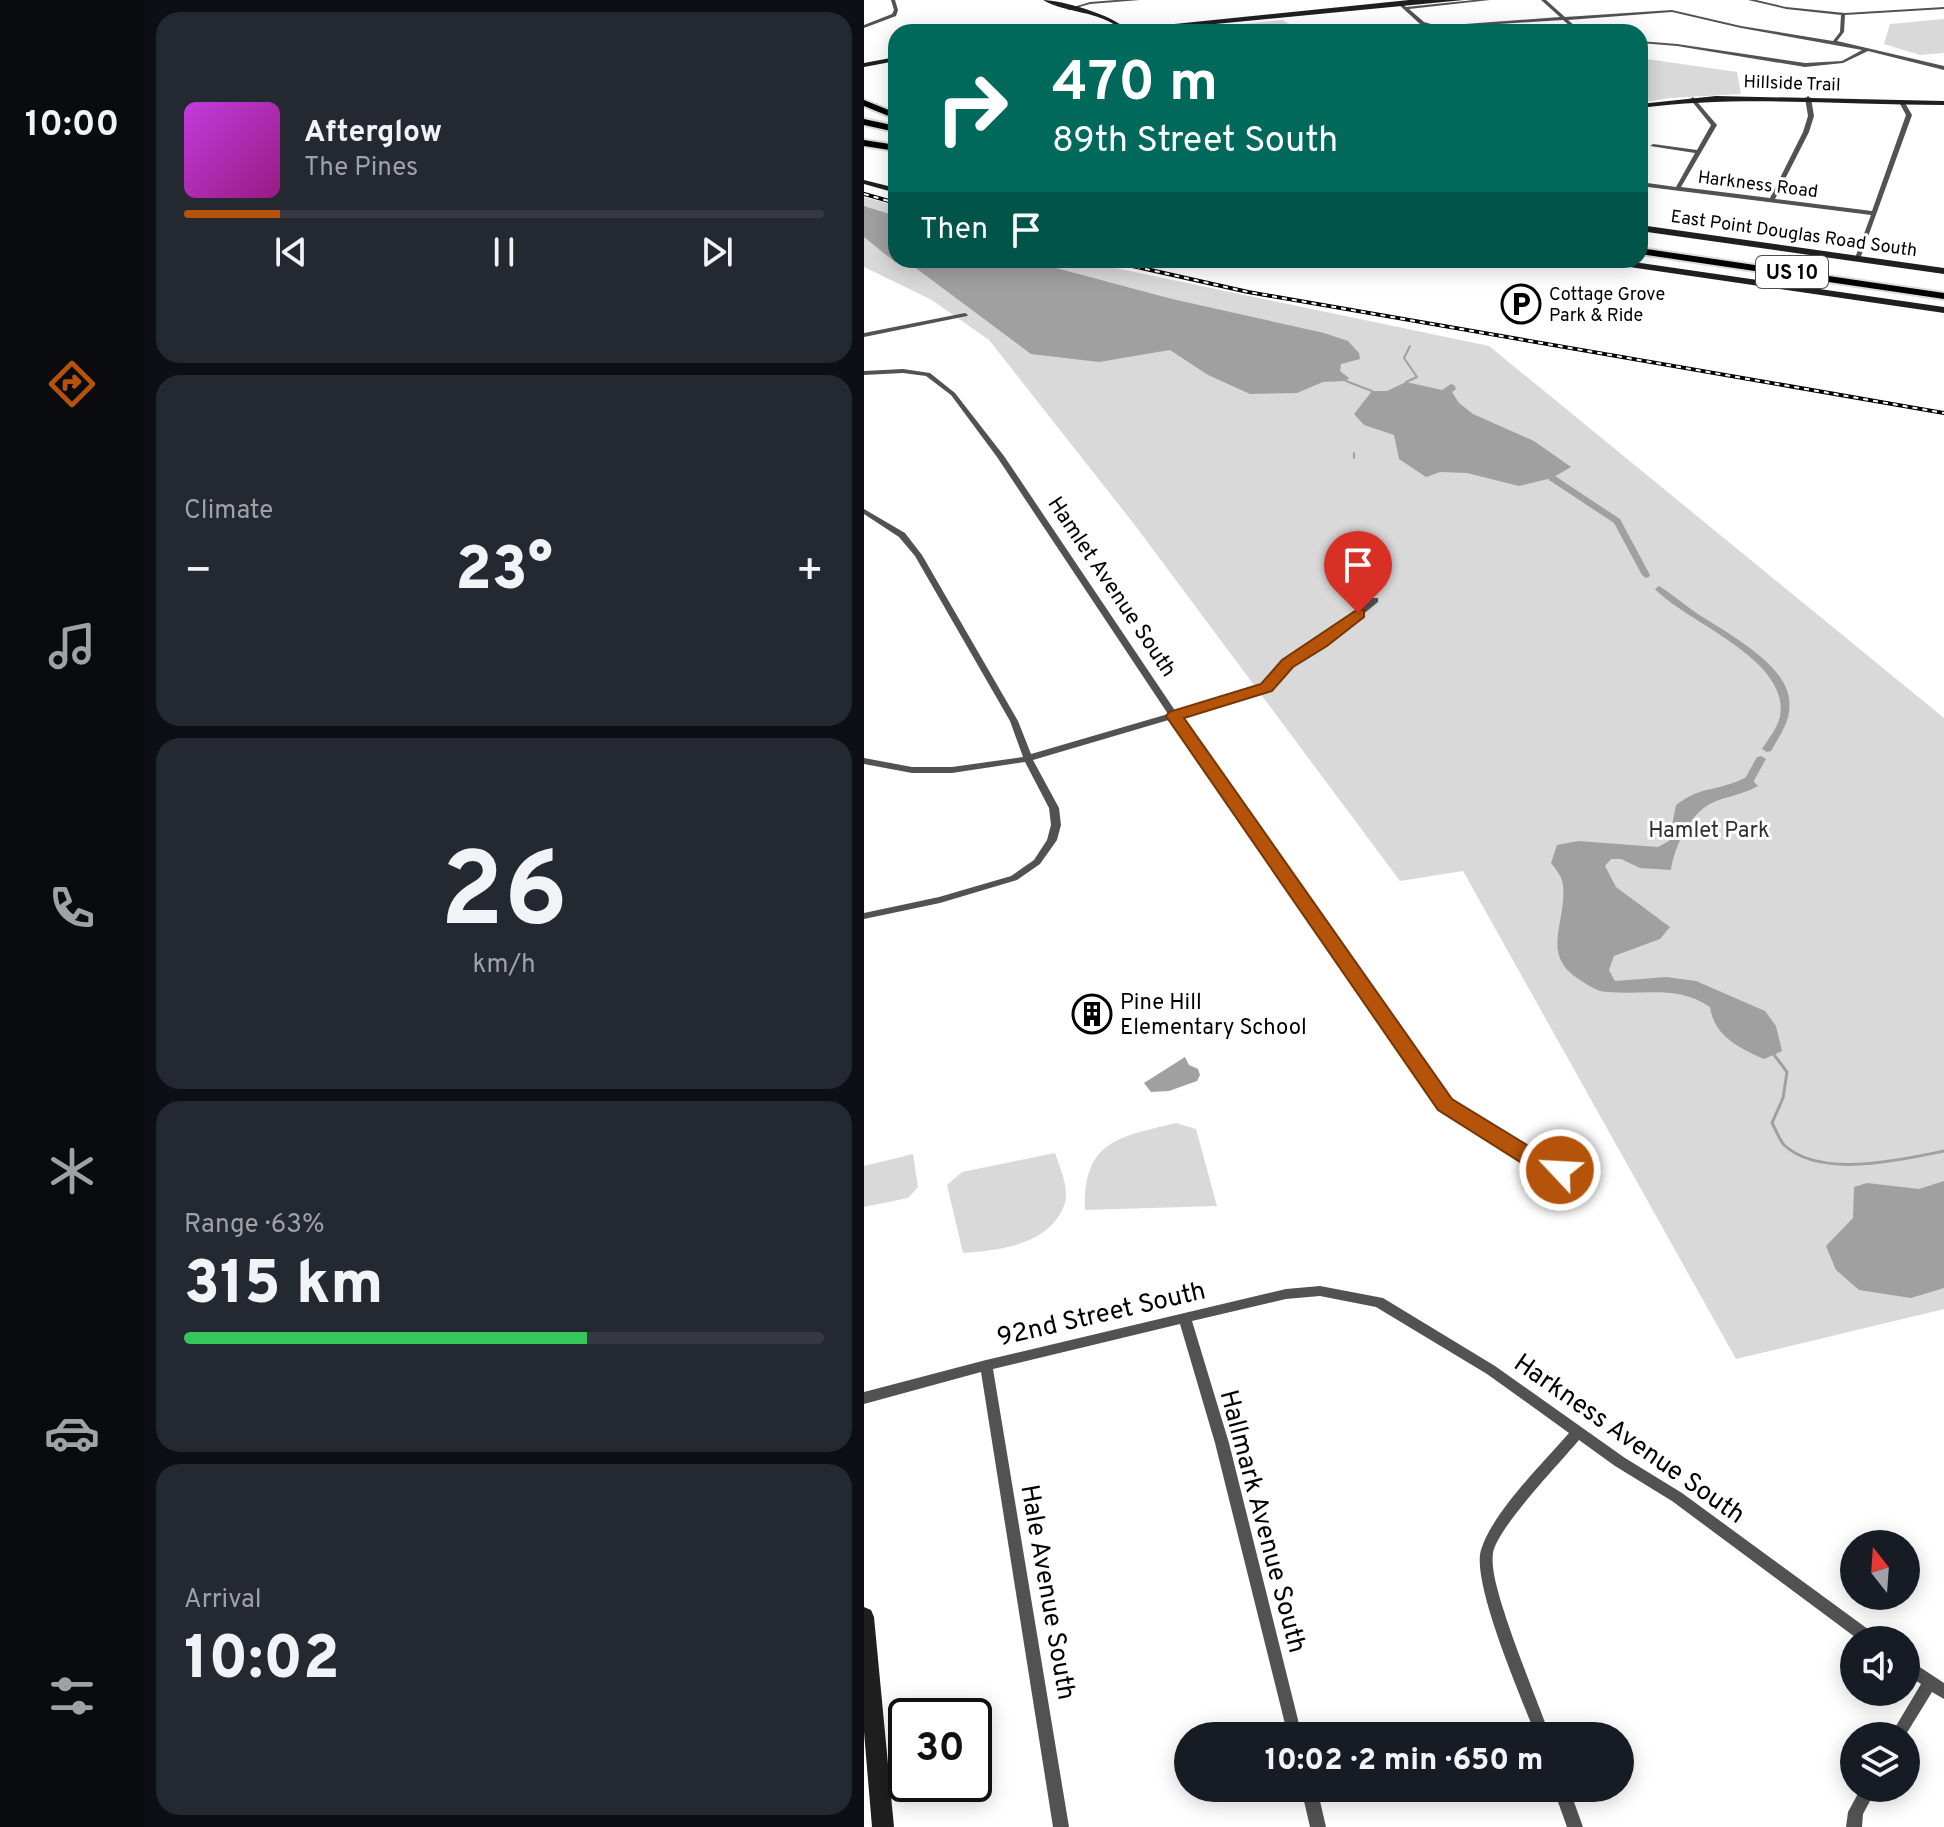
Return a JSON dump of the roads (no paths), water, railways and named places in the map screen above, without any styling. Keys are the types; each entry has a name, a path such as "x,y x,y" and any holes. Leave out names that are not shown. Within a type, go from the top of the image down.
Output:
{"highway":[{"path":"864,103 888,113"},
{"path":"864,122 888,127"},
{"path":"864,132 888,138"},
{"path":"864,143 888,147"},
{"name":"US 10","path":"1648,242 1944,285"},
{"name":"US 10","path":"1648,252 1944,296"}],"street":[{"path":"864,27 894,15 893,0"},
{"path":"1046,0 1116,24"},
{"path":"1069,9 1090,3 1138,0"},
{"path":"1402,6 1428,0"},
{"path":"1227,24 1461,0"},
{"path":"1211,24 1488,0"},
{"path":"1543,0 1570,24"},
{"path":"1750,0 1786,8 1843,13 1944,8"},
{"path":"1402,6 1426,24"},
{"path":"1479,24 1672,8 1741,27 1834,42 1944,68"},
{"path":"1069,9 1108,14 1129,24"},
{"path":"1834,42 1842,32 1843,13"},
{"path":"1648,43 1805,65 1843,62 1868,49"},
{"path":"864,63 888,58"},
{"path":"1772,200 1806,132 1811,116 1808,98"},
{"name":"Hillside Trail","path":"1648,105 1693,99 1808,98 1903,104 1944,103"},
{"path":"1678,188 1714,125 1693,99"},
{"path":"1858,258 1909,115 1903,104"},
{"path":"1653,146 1700,152"},
{"path":"864,182 888,189"},
{"name":"Harkness Road","path":"1648,185 1872,213"},
{"name":"East Point Douglas Road South","path":"1648,229 1944,271"},
{"path":"1648,267 1944,310"},
{"path":"864,335 965,315"},
{"name":"Hamlet Avenue South","path":"864,373 903,371 928,374 953,394 1000,456 1174,716 1445,1104 1533,1159 1587,1182"},
{"path":"864,511 902,535 918,555 1014,721 1028,759 1054,808 1056,825 1037,862 1014,878 940,900 864,916"},
{"path":"864,761 912,770 952,770 1028,759 1174,716 1266,687 1287,664 1322,643 1375,600"},
{"name":"92nd Street South","path":"864,1398 986,1365 1286,1294 1320,1291 1351,1297"},
{"name":"Harkness Avenue South","path":"1351,1297 1379,1302 1491,1370 1677,1497 1852,1626"},
{"name":"Hallmark Avenue South","path":"1185,1319 1222,1443 1292,1722"},
{"name":"Hale Avenue South","path":"986,1365 1061,1827"},
{"path":"1538,1722 1493,1596 1486,1555 1509,1513 1578,1432"},
{"path":"864,1617 883,1827"},
{"path":"1920,1675 1944,1692"},
{"path":"1906,1722 1930,1682"},
{"path":"1312,1802 1318,1827"},
{"path":"1566,1802 1575,1827"},
{"path":"1854,1827 1861,1802"}],"waterway":[{"path":"1406,382 1417,377 1404,358 1410,346"},
{"path":"1346,381 1372,391"},
{"path":"1354,453 1354,458"},
{"path":"1552,478 1617,521 1646,575"},
{"path":"1659,589 1738,644 1775,677 1785,696 1785,716 1767,749"},
{"path":"1747,784 1761,759"},
{"path":"1772,1052 1787,1072 1783,1098 1772,1123 1784,1145 1800,1155 1818,1162 1861,1164 1944,1151"}],"railway":[{"path":"864,194 888,201"},
{"path":"1142,268 1248,292 1944,413"}],"place":[{"name":"Cottage Grove Park & Ride","path":"1521,304"},
{"name":"Pine Hill Elementary School","path":"1092,1014"}],"park label":[{"name":"Hamlet Park","path":"1709,829"}]}
